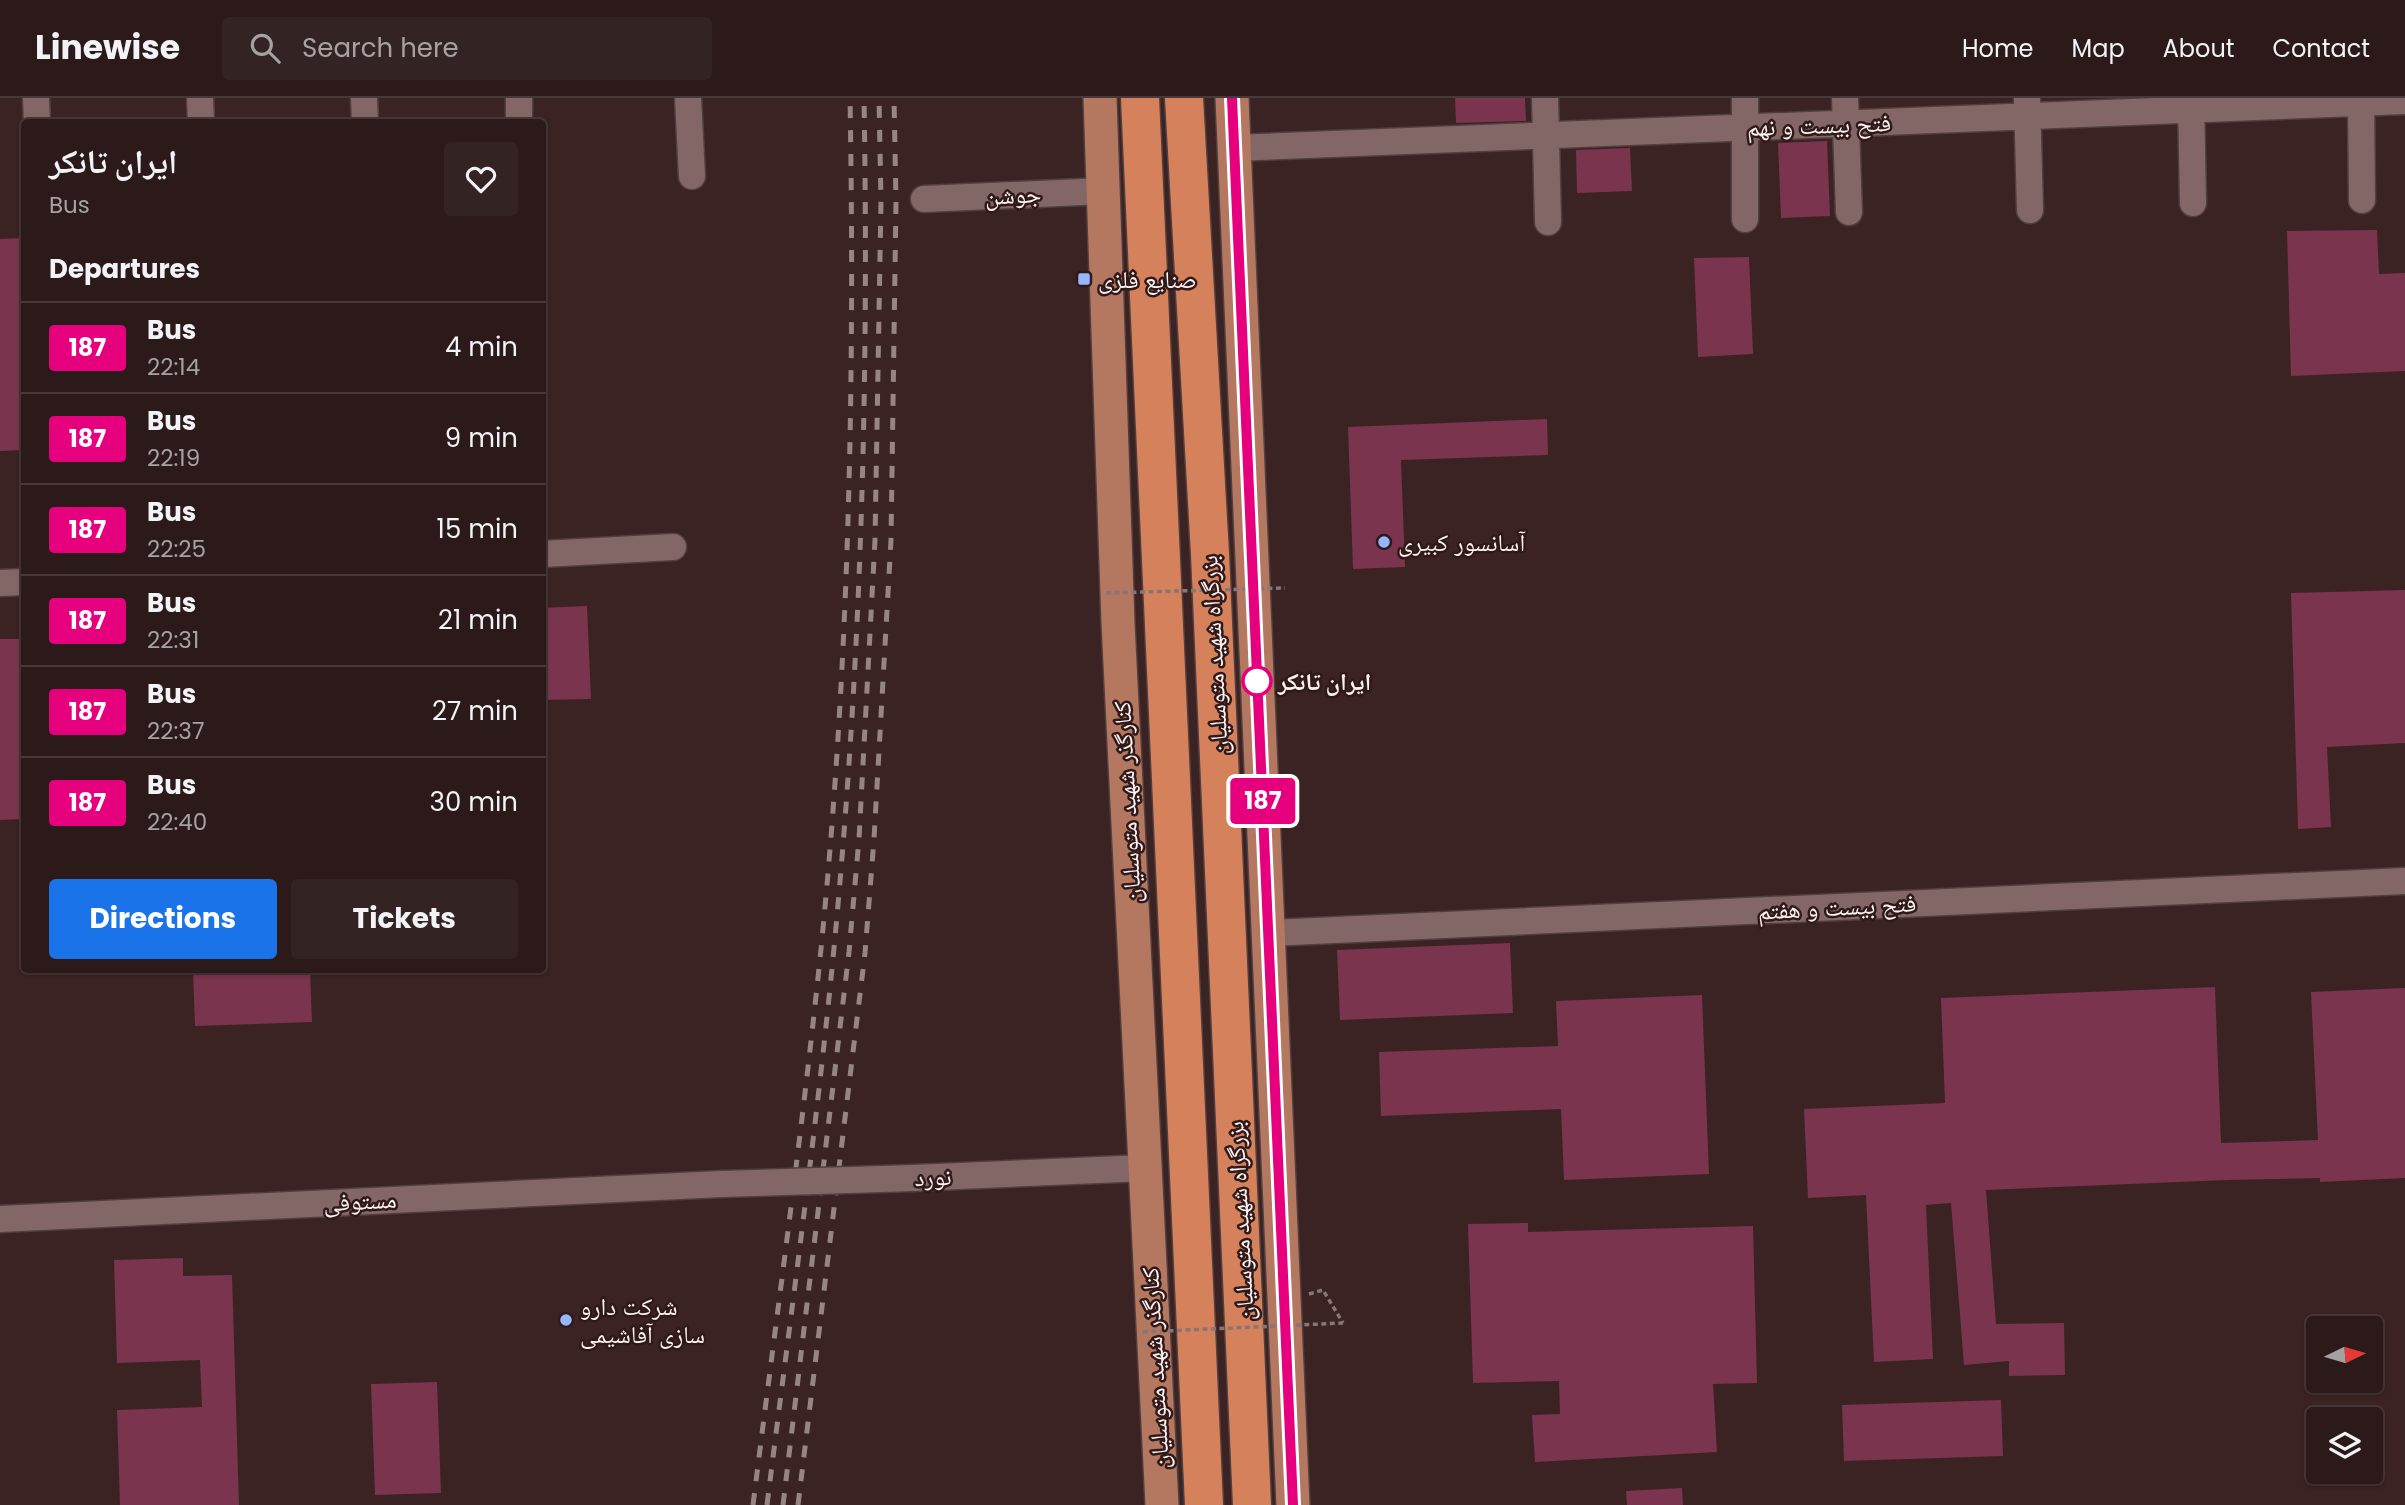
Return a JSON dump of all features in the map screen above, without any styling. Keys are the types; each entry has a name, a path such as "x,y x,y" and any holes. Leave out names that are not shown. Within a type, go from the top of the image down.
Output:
{"highway":[{"name":"بزرگراه شهید متوسلیان","path":"1140,98 1204,1505"},
{"name":"بزرگراه شهید متوسلیان","path":"1184,98 1210,554 1252,1505"}],"main road":[{"name":"کنارگذر شهید متوسلیان","path":"1100,98 1118,623 1162,1505"},
{"path":"1232,98 1293,1505"}],"street":[{"path":"36,98 37,119"},
{"path":"200,98 201,119"},
{"path":"364,98 365,119"},
{"path":"519,98 519,119"},
{"path":"688,98 692,176"},
{"path":"1545,98 1548,222"},
{"path":"1745,98 1745,219"},
{"path":"2361,101 2362,200"},
{"name":"فتح بیست و نهم","path":"1234,148 1746,127 1846,111 2405,102"},
{"path":"2191,104 2193,203"},
{"path":"2027,107 2030,210"},
{"path":"1846,111 1849,212"},
{"name":"جوشن","path":"924,199 1103,191"},
{"path":"546,554 673,547"},
{"path":"0,583 21,582"},
{"name":"فتح بیست و هفتم","path":"1268,933 2405,881"},
{"name":"نورد","path":"721,1184 1145,1168"},
{"name":"مستوفی","path":"0,1219 721,1184"}],"path":[{"path":"1106,593 1285,588"},
{"path":"1143,1332 1343,1323 1323,1290"}],"building":[{"path":"1455,98 1525,98 1526,121 1456,123"},
{"path":"1827,141 1830,216 1781,218 1778,143"},
{"path":"1630,148 1632,191 1577,193 1576,150"},
{"path":"2377,230 2379,274 2405,273 2405,371 2291,376 2287,231"},
{"path":"21,238 21,450 0,451 0,239"},
{"path":"1749,257 1753,354 1698,357 1694,258"},
{"path":"1547,419 1548,455 1401,460 1405,567 1353,569 1348,427"},
{"path":"2405,590 2405,743 2327,747 2331,827 2298,829 2291,593"},
{"path":"587,606 591,699 546,700 546,608"},
{"path":"0,639 21,639 21,819 0,820"},
{"path":"1510,943 1513,1013 1340,1020 1337,950"},
{"path":"193,973 310,973 312,1022 195,1026"},
{"path":"2215,987 2221,1143 2318,1140 2311,992 2405,988 2405,1178 2320,1182 2320,1178 2227,1180 1986,1190 1996,1324 2064,1323 2065,1375 2009,1376 2009,1361 1964,1365 1951,1203 1926,1205 1933,1359 1874,1362 1866,1195 1808,1198 1804,1109 1945,1103 1941,998"},
{"path":"1702,995 1709,1174 1564,1180 1561,1109 1381,1116 1379,1052 1558,1046 1556,1001"},
{"path":"1528,1223 1528,1232 1753,1226 1757,1383 1713,1384 1717,1452 1535,1462 1532,1415 1560,1414 1559,1381 1473,1383 1468,1224"},
{"path":"183,1258 183,1276 232,1275 239,1505 120,1505 117,1410 202,1407 200,1360 117,1363 114,1260"},
{"path":"437,1382 441,1493 375,1495 371,1384"},
{"path":"2001,1400 2003,1456 1844,1461 1842,1405"},
{"path":"1682,1488 1683,1505 1627,1505 1626,1491"}],"railway":[{"path":"753,1505 814,1018 838,737 848,524 852,311 850,98"},
{"path":"767,1505 827,1018 851,736 864,417 864,98"},
{"path":"783,1505 849,952 859,839 875,540 881,201 879,98"},
{"path":"798,1505 865,953 874,839 891,540 896,201 894,98"}],"bus line":[{"name":"187","path":"1232,98 1293,1505"}],"place":[{"name":"صنایع فلزی","path":"1084,279"},
{"name":"آسانسور کبیری","path":"1384,542"},
{"name":"ایران تانکر","path":"1257,681"},
{"name":"شرکت دارو سازی آفاشیمی","path":"566,1320"}]}
